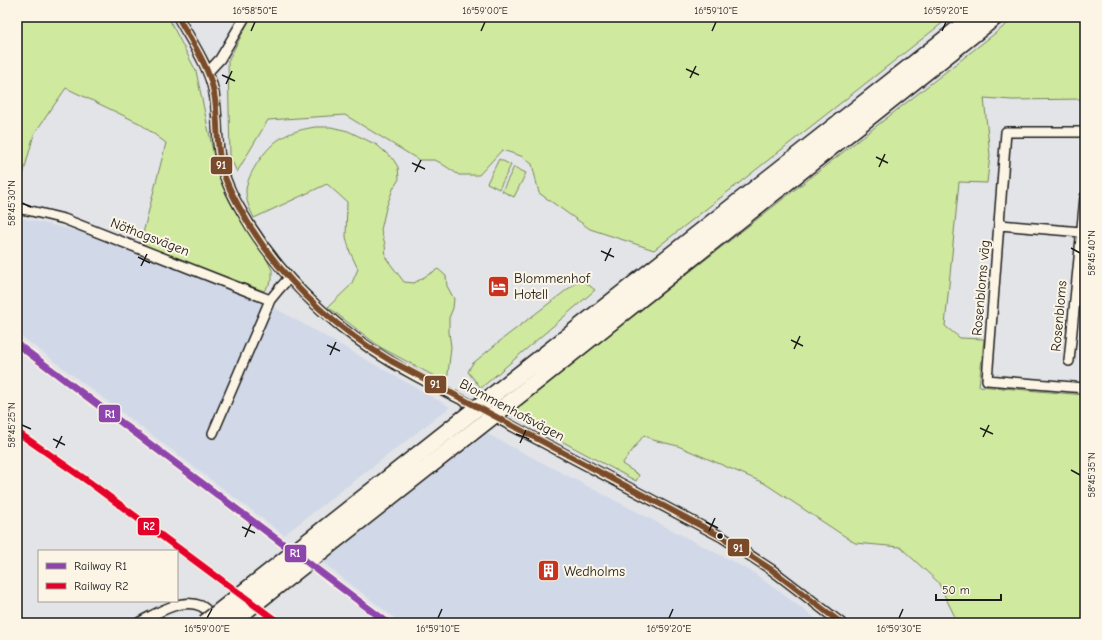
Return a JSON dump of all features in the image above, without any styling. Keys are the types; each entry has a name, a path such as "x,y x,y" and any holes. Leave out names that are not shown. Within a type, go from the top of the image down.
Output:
{"highway":[{"path":"205,623 973,17"},
{"path":"230,623 995,17"}],"street":[{"name":"Blommenhofsvägen","path":"178,17 208,72 214,92 217,116 218,152 223,172 234,196 252,229 268,252 289,278 311,300 371,349 429,382 722,537 772,570 841,623"},
{"path":"208,72 223,53 245,17"},
{"name":"Rosenbloms väg","path":"1085,132 1006,132 988,380 1085,388"},
{"name":"Rosenbloms","path":"1069,361 1081,274 1081,232 1085,197"},
{"name":"Nöthagsvägen","path":"17,208 64,219 270,300"},
{"name":"Rosenbloms väg","path":"1000,225 1081,232"},
{"path":"213,433 270,300 289,278"},
{"path":"138,623 172,606 191,604 201,606 210,612 220,623"}],"shaded area":[{"path":"17,217 90,234 259,299 450,407 284,535 17,333"},
{"path":"485,433 751,571 822,623 401,623 322,562"}],"green space":[{"path":"17,17 168,17 196,71 218,175 242,221 264,254 272,270 272,280 264,291 140,245 166,143 139,123 66,88 34,134 20,186 17,186"},
{"path":"251,17 950,17 654,250 590,229 539,193 532,164 521,156 502,150 479,175 459,175 434,160 419,160 345,115 268,120 237,172 230,157 228,61"},
{"path":"1016,17 1085,17 1085,99 1012,100 984,98 990,155 987,183 959,182 945,326 960,338 984,339 979,386 1085,395 1085,623 958,623 938,582 900,547 855,543 764,483 678,446 653,440 644,435 622,464 639,475 636,481 509,413"},
{"path":"331,127 348,131 377,145 393,159 398,167 399,179 393,189 386,208 381,230 385,244 386,258 404,282 414,283 438,269 446,276 447,286 454,299 453,308 449,318 451,347 447,383 380,347 328,307 351,285 358,269 350,252 346,237 347,202 327,184 254,218 247,202 246,191 250,177 259,161 271,146 283,137 303,129"},
{"path":"499,159 511,165 499,189 487,183"},
{"path":"514,167 526,173 514,197 502,191"},
{"path":"577,282 585,282 595,290 481,388 468,372 472,364"}],"rail line":[{"name":"R1","path":"17,344 388,623"},
{"name":"R2","path":"17,432 89,482 279,623"}],"transit line":[{"name":"91","path":"178,17 199,54 212,83 219,152 225,179 250,226 264,246 279,266 312,302 370,348 391,361 722,537 772,570 841,623"}],"place":[{"name":"Blommenhof Hotell","path":"499,286"},
{"name":"Wedholms","path":"548,571"}]}
